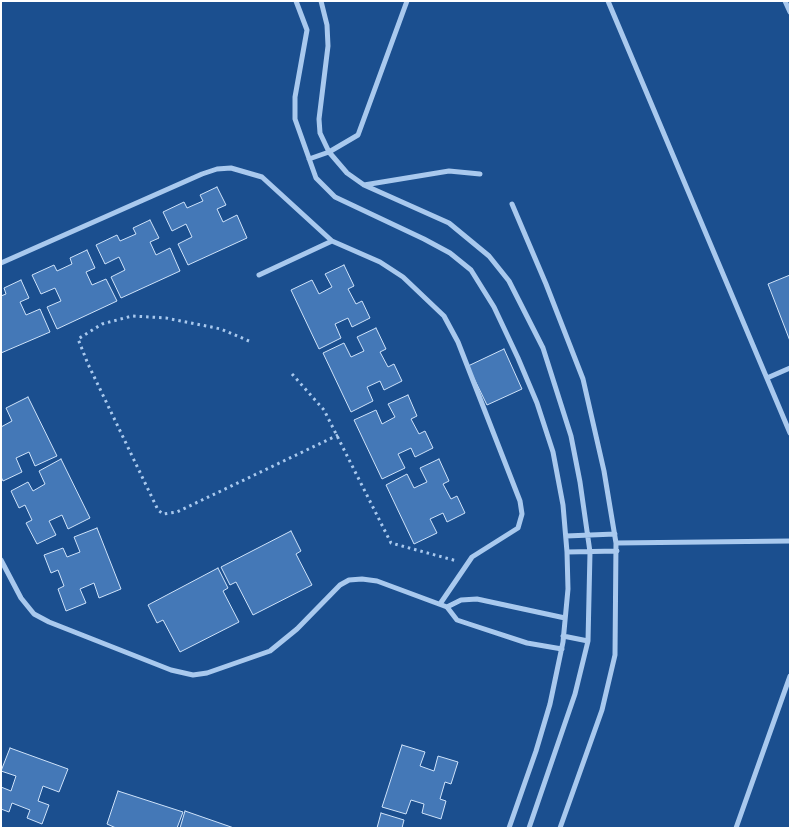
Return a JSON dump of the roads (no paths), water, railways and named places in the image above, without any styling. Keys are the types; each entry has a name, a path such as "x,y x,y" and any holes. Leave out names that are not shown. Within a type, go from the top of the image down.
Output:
{"street":[{"path":"296,1 307,30 295,97 295,119 316,178 335,196 450,253 471,270 494,307 537,403 553,452 563,505 567,552 568,589 562,649 552,695 536,751 509,828"},
{"path":"321,1 327,26 328,46 319,119 320,133 329,152 347,173 364,185 449,223 489,256 509,281 543,348 570,436 590,552 588,641 575,694 529,828"},
{"path":"309,159 329,152 358,135 407,1"},
{"path":"608,1 790,433"},
{"path":"785,1 790,12"},
{"path":"1,263 202,174 231,168 262,177 332,241 380,262 403,276 444,316 458,342 520,501 522,514 518,528 482,550 467,564 440,604"},
{"path":"364,185 449,171 480,174"},
{"path":"512,204 583,379 604,471 616,543 615,655 602,710 560,828"},
{"path":"259,275 332,241"},
{"path":"767,378 790,368"},
{"path":"566,536 615,534"},
{"path":"616,543 790,541"},
{"path":"567,552 616,551"},
{"path":"1,560 21,598 34,614 49,622 171,670 193,674 207,674 270,651 297,629 334,590 349,580 376,581 447,607 457,620 527,643 562,649"},
{"path":"447,607 460,600 478,599 565,618"},
{"path":"563,636 588,641"},
{"path":"736,828 790,676"}]}
